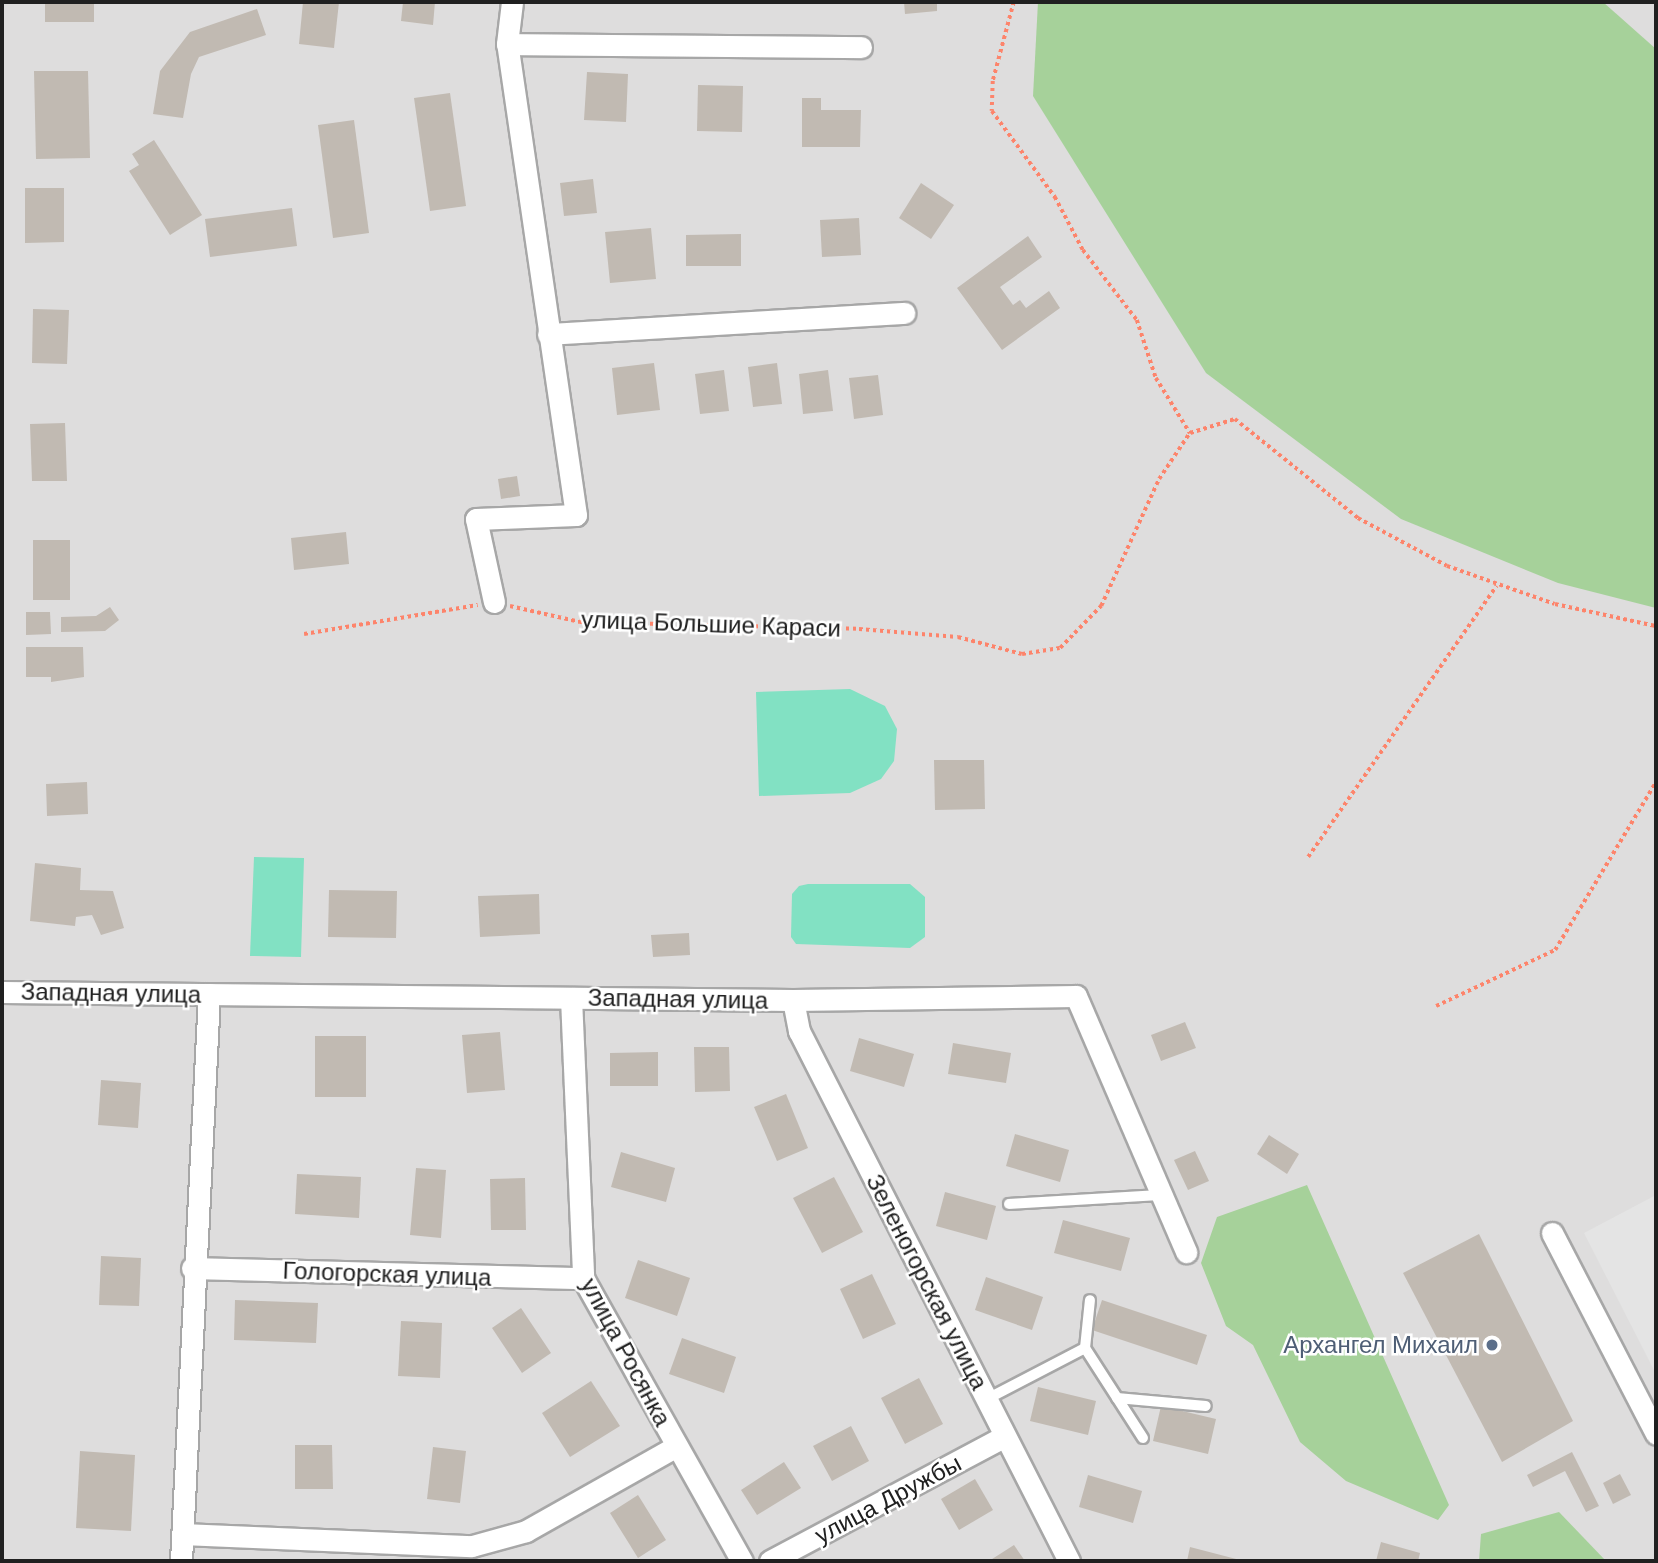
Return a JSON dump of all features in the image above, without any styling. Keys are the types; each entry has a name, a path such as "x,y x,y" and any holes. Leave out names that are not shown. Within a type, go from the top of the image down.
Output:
{"street":[{"path":"494,602 476,519 576,515 507,44 512,2"},
{"path":"507,44 861,47"},
{"path":"548,334 904,313"},
{"name":"Западная улица","path":"2,992 793,1000 1076,996 1159,1195 1186,1252"},
{"path":"181,1561 192,1268 209,994"},
{"name":"улица Росянка","path":"571,998 583,1279 742,1561"},
{"name":"Зеленогорская улица","path":"793,1000 799,1031 1069,1561"},
{"path":"1552,1233 1656,1434"},
{"name":"Гологорская улица","path":"192,1268 583,1279"},
{"name":"улица Дружбы","path":"770,1561 1006,1436"},
{"path":"182,1534 472,1546 526,1531 677,1446"}],"lane":[{"path":"1009,1204 1159,1195"},
{"path":"1090,1300 1085,1348 1143,1438"},
{"path":"987,1399 1085,1348"},
{"path":"1117,1398 1206,1406"}],"path":[{"path":"1014,2 993,81 992,111 1055,197 1083,250 1137,320 1156,378 1190,433 1220,421 1235,419 1246,425 1358,518 1447,566 1496,586 1604,617 1656,626"},
{"name":"улица Большие Караси","path":"304,634 494,602 580,622 859,629 958,637 1022,654 1060,648 1101,606 1159,479 1190,433"},
{"path":"1308,857 1496,586"},
{"path":"1436,1006 1555,950 1656,782"}],"shaded area":[{"path":"2,2 1656,2 1656,1561 2,1561"},
{"path":"1656,1195 1656,1374 1584,1233"}],"green space":[{"path":"1038,2 1603,2 1656,49 1656,608 1558,583 1401,519 1206,373 1033,96"},
{"path":"850,689 885,706 897,729 894,761 881,779 850,793 759,796 756,692"},
{"path":"254,857 304,858 301,957 250,956"},
{"path":"910,884 925,897 925,937 910,948 796,944 791,937 792,894 799,886"},
{"path":"1307,1185 1449,1505 1438,1520 1346,1481 1300,1442 1253,1345 1226,1326 1201,1263 1217,1217"},
{"path":"1559,1512 1606,1561 1479,1561 1481,1534"}],"building":[{"path":"45,2 94,2 94,22 45,22"},
{"path":"303,2 339,2 334,48 299,44"},
{"path":"403,2 435,2 433,25 401,21"},
{"path":"904,2 937,2 937,11 905,14"},
{"path":"257,9 266,35 199,57 191,74 183,118 153,114 160,71 190,32"},
{"path":"34,71 88,71 90,158 36,159"},
{"path":"587,72 628,74 626,122 584,120"},
{"path":"698,85 743,86 742,132 697,131"},
{"path":"450,93 466,206 430,211 414,98"},
{"path":"802,98 821,98 821,110 861,110 860,147 802,147"},
{"path":"354,120 369,233 333,238 318,125"},
{"path":"154,140 202,215 170,235 129,171 139,165 132,154"},
{"path":"593,179 597,213 564,216 560,183"},
{"path":"921,183 954,205 931,239 899,218"},
{"path":"25,188 64,188 64,242 25,243"},
{"path":"292,208 297,246 210,257 205,219"},
{"path":"859,218 861,255 822,257 820,220"},
{"path":"651,228 656,279 610,283 605,232"},
{"path":"741,234 741,266 686,266 686,235"},
{"path":"1028,236 1042,257 1000,287 1013,305 1020,300 1026,308 1049,291 1060,308 1002,350 957,288"},
{"path":"33,309 69,310 67,364 32,363"},
{"path":"654,363 660,410 617,415 612,368"},
{"path":"777,363 782,404 753,407 748,367"},
{"path":"724,370 729,411 700,414 695,374"},
{"path":"828,370 833,411 803,414 799,374"},
{"path":"878,375 883,415 854,419 849,378"},
{"path":"65,423 67,481 32,481 30,424"},
{"path":"517,476 520,496 501,499 498,479"},
{"path":"346,532 349,564 294,570 291,538"},
{"path":"33,540 70,540 70,600 33,600"},
{"path":"110,607 119,620 105,631 61,632 61,617 96,616"},
{"path":"26,612 50,612 51,634 26,635"},
{"path":"26,647 83,647 84,677 51,682 51,677 26,677"},
{"path":"934,760 984,760 985,809 935,810"},
{"path":"87,782 88,814 47,816 46,784"},
{"path":"35,863 81,868 80,890 113,891 124,928 101,935 92,915 76,917 75,926 30,921"},
{"path":"329,890 397,891 396,938 328,937"},
{"path":"539,894 540,934 480,937 478,896"},
{"path":"689,933 690,955 653,957 651,935"},
{"path":"1185,1022 1196,1048 1161,1061 1151,1035"},
{"path":"500,1032 505,1090 467,1093 462,1035"},
{"path":"315,1036 366,1036 366,1097 315,1097"},
{"path":"859,1038 914,1054 904,1087 850,1071"},
{"path":"953,1043 1011,1053 1006,1083 948,1074"},
{"path":"694,1047 729,1047 730,1091 695,1092"},
{"path":"658,1052 658,1086 610,1086 610,1053"},
{"path":"101,1080 141,1083 138,1128 98,1125"},
{"path":"786,1094 808,1148 777,1161 754,1107"},
{"path":"1015,1134 1069,1150 1060,1182 1006,1166"},
{"path":"1269,1135 1299,1154 1287,1174 1257,1154"},
{"path":"1195,1151 1209,1181 1188,1190 1174,1160"},
{"path":"621,1152 675,1168 666,1202 611,1187"},
{"path":"416,1168 446,1170 441,1238 410,1235"},
{"path":"297,1174 361,1177 359,1218 295,1214"},
{"path":"834,1177 863,1232 822,1253 793,1198"},
{"path":"525,1178 526,1230 491,1230 490,1179"},
{"path":"945,1192 996,1206 987,1240 936,1226"},
{"path":"1063,1220 1130,1238 1121,1271 1054,1253"},
{"path":"1479,1234 1573,1421 1502,1462 1403,1273"},
{"path":"101,1256 141,1258 139,1306 99,1305"},
{"path":"638,1260 690,1278 677,1316 625,1298"},
{"path":"872,1274 896,1324 863,1339 840,1289"},
{"path":"986,1277 1043,1297 1032,1330 975,1310"},
{"path":"235,1300 318,1303 316,1343 234,1340"},
{"path":"1102,1300 1207,1335 1197,1365 1092,1330"},
{"path":"521,1308 551,1353 522,1373 492,1328"},
{"path":"401,1321 442,1323 440,1378 398,1376"},
{"path":"682,1338 736,1357 724,1393 669,1374"},
{"path":"919,1378 943,1424 905,1444 881,1398"},
{"path":"591,1381 620,1426 570,1457 542,1413"},
{"path":"1038,1387 1096,1401 1088,1435 1030,1421"},
{"path":"1161,1406 1216,1419 1208,1454 1153,1441"},
{"path":"851,1426 869,1461 832,1481 813,1446"},
{"path":"295,1445 332,1445 333,1489 295,1489"},
{"path":"433,1447 466,1451 460,1503 427,1499"},
{"path":"80,1451 135,1455 131,1531 76,1528"},
{"path":"1572,1452 1599,1506 1586,1512 1565,1471 1533,1487 1527,1475"},
{"path":"784,1462 801,1488 757,1515 741,1490"},
{"path":"1620,1474 1631,1495 1613,1504 1603,1483"},
{"path":"1088,1475 1142,1491 1133,1523 1079,1507"},
{"path":"975,1479 993,1510 959,1530 941,1499"},
{"path":"638,1495 666,1540 638,1558 610,1513"},
{"path":"1381,1542 1420,1553 1418,1561 1376,1561"},
{"path":"1014,1545 1025,1561 989,1561"},
{"path":"1190,1547 1240,1560 1240,1561 1187,1561"}],"place":[{"name":"Архангел Михаил","path":"1492,1345"}]}
